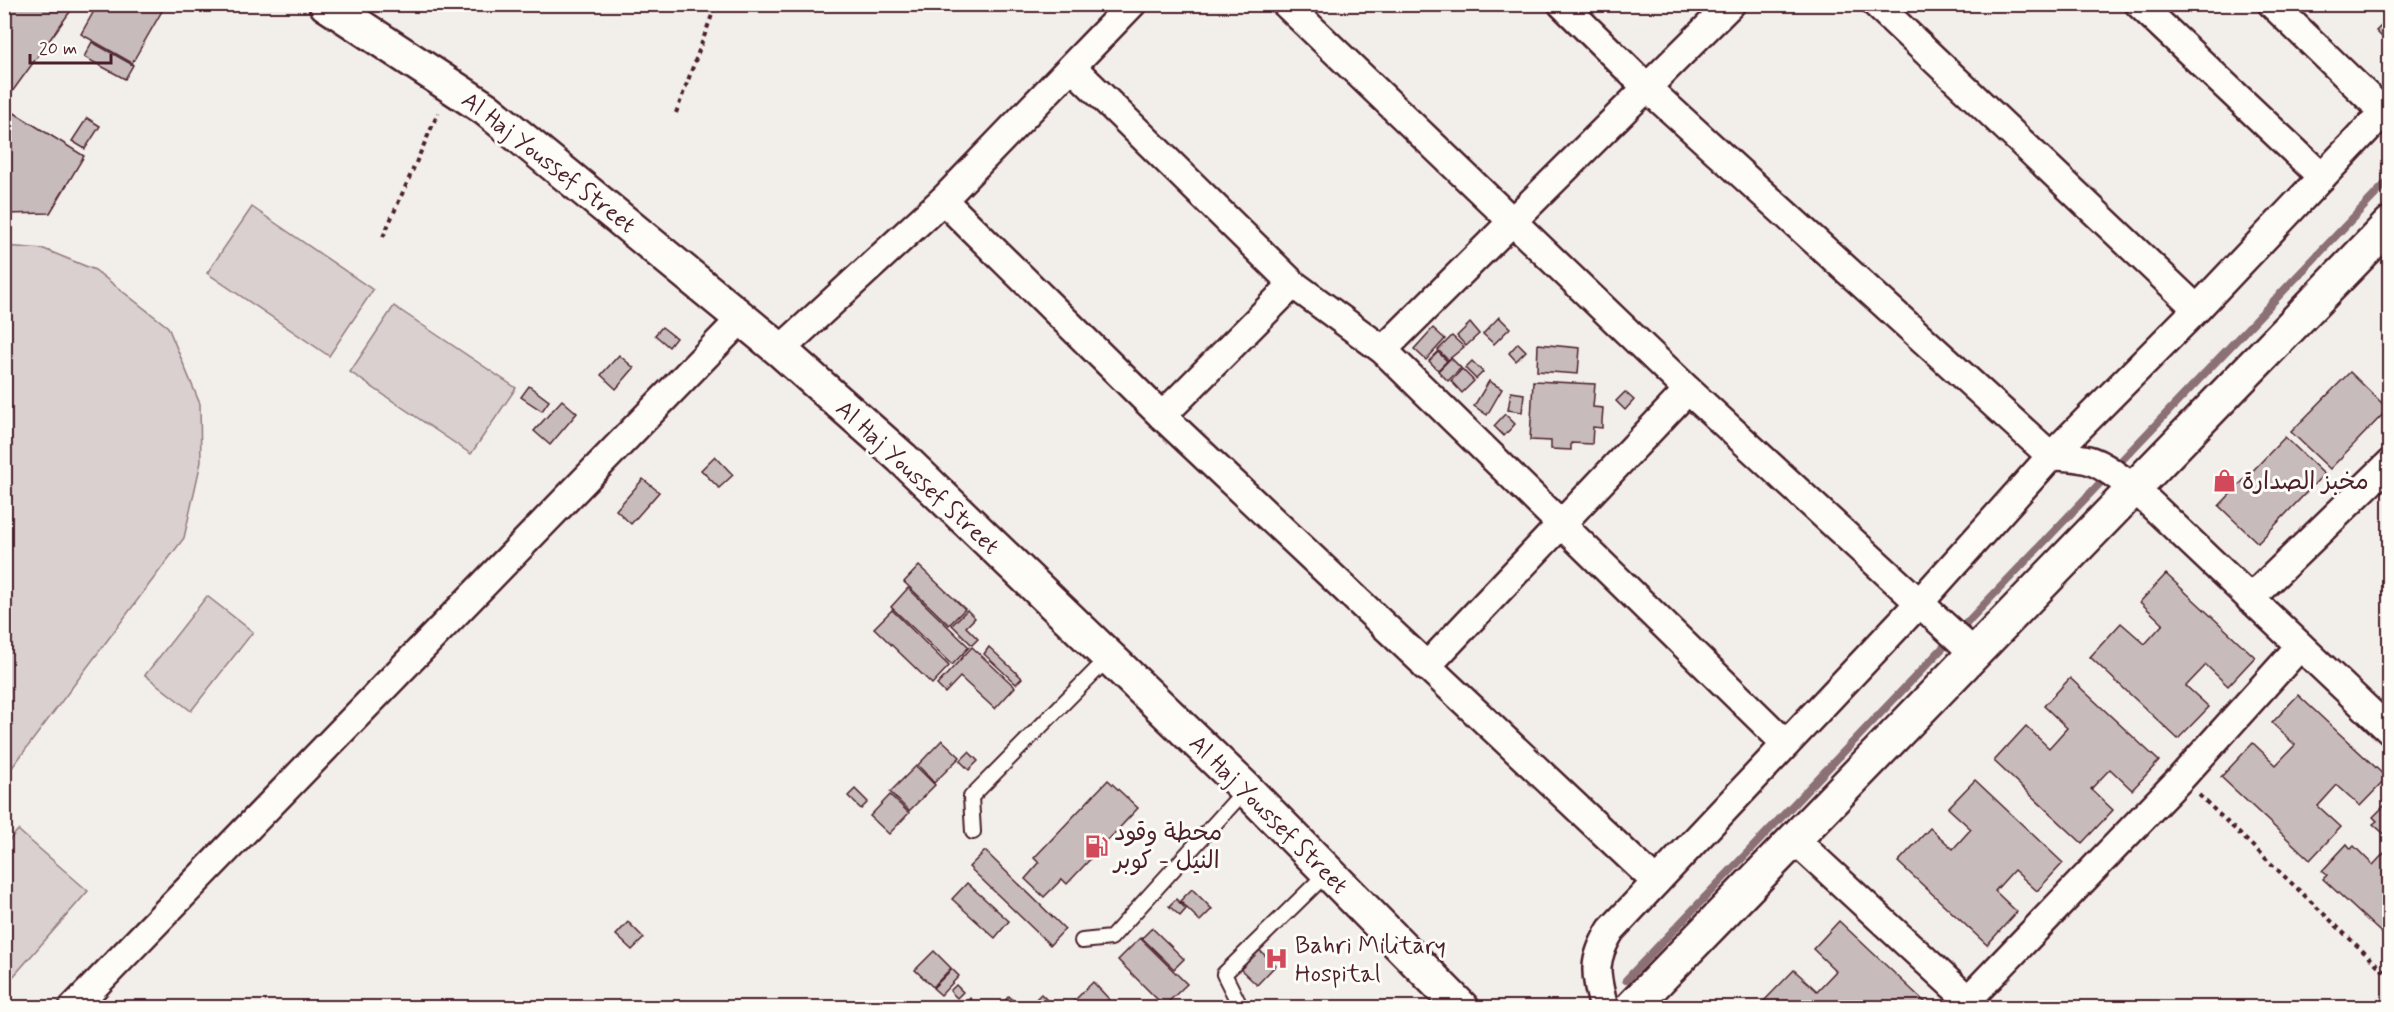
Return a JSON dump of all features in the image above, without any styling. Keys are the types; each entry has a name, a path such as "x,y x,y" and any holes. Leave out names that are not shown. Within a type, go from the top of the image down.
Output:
{"main road":[{"name":"Al Haj Youssef Street","path":"326,4 486,109 780,350 902,458 1246,789 1462,1008"},
{"path":"1631,1008 1794,839 1962,641 2119,477 2390,224"}],"street":[{"path":"780,350 943,200 1073,68 1132,4"},
{"path":"1286,4 1512,224 1688,390 1962,641"},
{"path":"1562,4 1647,87 2051,456 2084,457 2119,477 2390,731"},
{"path":"1383,350 1731,4"},
{"path":"1876,4 2197,309"},
{"path":"2139,4 2322,177"},
{"path":"1604,1008 1598,981 1598,951 1611,930 1920,602 2051,456 2197,309 2387,111 2272,4"},
{"path":"1073,68 1293,284 1383,350 1786,744"},
{"path":"943,200 1162,416 1656,882"},
{"path":"1162,416 1293,284"},
{"path":"73,1008 742,318"},
{"path":"1426,667 1688,390"},
{"path":"2250,599 2390,463"},
{"path":"1794,839 1968,1005 2181,778 2300,646"}],"lane":[{"path":"973,832 971,797 1108,658"},
{"path":"1082,941 1111,938 1246,789"},
{"path":"1241,1008 1224,974 1328,872"}],"path":[{"path":"676,113 716,4"},
{"path":"383,237 450,85"},
{"path":"2181,778 2390,977"}],"shaded area":[{"path":"252,207 373,290 329,356 207,273"},
{"path":"5,246 44,249 95,270 168,327 200,404 201,462 184,538 5,777"},
{"path":"394,306 516,388 471,454 350,372"},
{"path":"207,596 253,632 191,711 145,675"},
{"path":"18,830 88,891 5,986 5,845"}],"building":[{"path":"4,4 67,4 72,9 4,103"},
{"path":"98,4 151,4 162,11 132,63 81,34"},
{"path":"2390,4 2390,33 2384,39 2376,31 2388,19 2376,6"},
{"path":"92,42 133,65 125,79 84,57"},
{"path":"8,109 84,156 50,213 4,214 4,114"},
{"path":"87,118 100,126 85,149 72,141"},
{"path":"1499,317 1510,328 1494,344 1483,334"},
{"path":"1470,323 1479,334 1466,346 1457,336"},
{"path":"662,327 676,338 669,347 655,335"},
{"path":"1433,328 1445,339 1426,360 1414,349"},
{"path":"1452,336 1464,347 1448,360 1438,350"},
{"path":"2390,337 2390,353 2382,345"},
{"path":"1518,343 1526,351 1516,361 1509,353"},
{"path":"1538,344 1580,348 1578,374 1537,371"},
{"path":"1438,352 1447,361 1438,370 1429,361"},
{"path":"619,355 634,368 616,389 601,375"},
{"path":"1451,358 1461,368 1448,381 1438,371"},
{"path":"1472,361 1483,372 1476,379 1465,368"},
{"path":"1462,369 1474,381 1462,393 1451,381"},
{"path":"2350,372 2388,409 2330,469 2291,432"},
{"path":"1489,381 1502,389 1487,415 1474,406"},
{"path":"1533,381 1595,384 1593,407 1603,408 1602,428 1593,427 1592,444 1571,443 1571,450 1551,449 1551,441 1530,440"},
{"path":"529,386 549,401 542,411 521,397"},
{"path":"1511,392 1524,394 1522,412 1508,410"},
{"path":"1625,392 1634,400 1625,410 1616,401"},
{"path":"562,400 577,413 550,445 534,431"},
{"path":"1505,414 1515,424 1504,436 1494,426"},
{"path":"2285,437 2324,474 2258,543 2219,506"},
{"path":"715,456 733,475 719,488 701,470"},
{"path":"643,479 659,492 631,524 616,510"},
{"path":"919,566 965,609 949,625 904,582"},
{"path":"2166,574 2255,657 2228,686 2206,665 2186,686 2209,707 2178,739 2090,657 2121,623 2145,644 2163,624 2140,602"},
{"path":"908,588 969,647 952,665 891,607"},
{"path":"892,610 949,666 932,684 874,628"},
{"path":"967,610 975,618 966,627 978,639 972,645 952,625"},
{"path":"972,647 1015,687 995,709 960,677 945,693 937,685"},
{"path":"989,647 1022,678 1016,684 984,654"},
{"path":"2070,678 2159,761 2132,790 2110,769 2091,789 2113,810 2082,843 1994,761 2026,726 2049,748 2067,728 2044,706"},
{"path":"2298,695 2387,778 2360,806 2337,785 2318,806 2341,827 2310,860 2221,777 2253,743 2276,765 2295,745 2272,723"},
{"path":"942,740 960,757 934,783 918,765"},
{"path":"969,752 978,761 969,770 960,761"},
{"path":"916,766 935,785 909,811 890,792"},
{"path":"1108,780 1138,808 1067,884 1062,879 1044,897 1025,879 1039,863 1034,858"},
{"path":"1975,780 2063,863 2037,891 2014,870 1995,891 2017,912 1987,945 1898,862 1930,828 1953,849 1971,829 1948,808"},
{"path":"855,789 868,802 861,809 848,796"},
{"path":"890,795 909,813 889,834 870,816"},
{"path":"2390,800 2390,839 2373,824 2377,821 2373,817"},
{"path":"2347,844 2351,849 2354,846 2373,865 2390,847 2390,941 2323,879 2327,875 2322,871"},
{"path":"985,851 1065,929 1050,945 969,867"},
{"path":"967,883 1009,921 995,938 952,899"},
{"path":"1192,889 1212,909 1200,921 1180,901"},
{"path":"1176,899 1186,909 1180,916 1169,906"},
{"path":"1839,921 1927,1004 1924,1008 1767,1008 1762,1003 1794,970 1817,991 1836,971 1813,949"},
{"path":"628,922 644,938 632,950 616,935"},
{"path":"1152,928 1184,959 1174,969 1142,938"},
{"path":"1140,938 1187,984 1164,1006 1118,960"},
{"path":"1257,948 1276,965 1257,985 1238,967"},
{"path":"934,951 951,968 933,987 915,970"},
{"path":"952,969 959,976 941,995 933,988"},
{"path":"1093,982 1109,999 1100,1008 1067,1008"},
{"path":"956,985 963,992 957,998 950,991"},
{"path":"1041,994 1055,1008 1027,1008"},
{"path":"1009,996 1020,1008 998,1008"},
{"path":"970,998 977,1005 974,1008 964,1005"}],"waterway":[{"path":"1626,980 2390,179"}],"place":[{"name":"مخبز الصدارة","path":"2224,481"},
{"name":"محطة وقود النيل - كوبر","path":"1096,846"},
{"name":"Bahri Military Hospital","path":"1277,959"}]}
